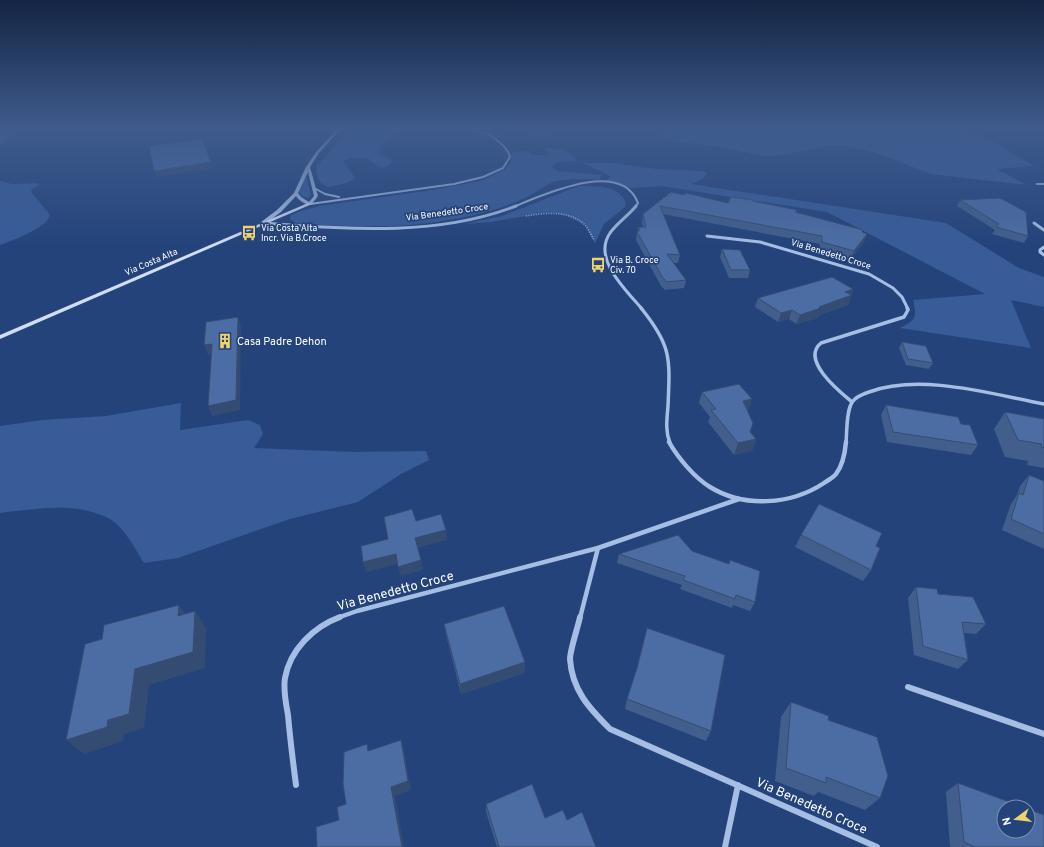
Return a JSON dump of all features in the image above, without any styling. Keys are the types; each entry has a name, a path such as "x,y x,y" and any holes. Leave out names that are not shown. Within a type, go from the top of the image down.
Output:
{"main road":[{"name":"Via Costa Alta","path":"0,337 310,204"}],"street":[{"path":"308,168 310,180 316,189 329,195 348,198"},
{"path":"263,223 279,211 296,193 308,168"},
{"path":"296,193 299,198 310,204 456,184 481,179 494,174 503,168"},
{"name":"Via Benedetto Croce","path":"263,223 353,229 422,226 472,219 497,213 578,183 609,182 625,187 635,195 638,203 634,210 614,228 605,243 605,251 613,272 657,329 664,342 668,356 667,436 678,456 697,478 715,490 739,499 760,502 781,501 803,495 836,475 844,458 849,411 852,402 835,388 822,374 816,363 816,349 818,345 904,317 908,310 900,294 880,279 869,274 760,242 707,236"},
{"path":"1037,184 1044,184"},
{"path":"310,204 316,196 316,189"},
{"path":"1034,223 1044,230"},
{"path":"1044,247 1040,250 1040,252 1044,255"},
{"path":"852,402 870,392 886,388 918,385 940,386 1044,404"},
{"name":"Via Benedetto Croce","path":"296,785 286,702 286,679 293,655 310,634 332,620 357,611 598,548 739,499"},
{"name":"Via Benedetto Croce","path":"598,548 570,658 577,690 593,712 610,730 877,847"},
{"path":"908,687 1044,734"},
{"name":"Via Benedetto Croce","path":"725,847 738,785"}],"path":[{"path":"525,216 544,213 556,214 579,221 585,225 595,243 605,251"}],"shaded area":[{"path":"317,168 348,168 355,178 347,183 328,187 318,179"},
{"path":"507,168 553,168 558,171 602,175 599,180 573,179 553,182 527,197 506,206 445,221 404,225 342,226 297,223 290,219 291,215 319,206 426,191 481,181"},
{"path":"592,168 645,168 701,171 706,172 707,174 702,179 691,184 946,223 1019,268 1044,277 1044,307 1011,300 1031,348 900,328 909,323 914,317 915,310 913,300 985,294 827,212 661,186 631,188 607,182 610,176"},
{"path":"914,168 1015,168 997,169 1025,184 1019,184 931,174"},
{"path":"306,176 311,195 308,198 301,196 298,188"},
{"path":"0,181 12,184 37,183 39,185 32,189 31,192 50,215 48,220 36,229 21,237 0,245"},
{"path":"580,186 600,187 613,190 623,197 626,203 625,207 604,224 595,243 585,225 569,217 556,213 544,213 491,222 464,224 502,216"},
{"path":"181,403 180,430 248,420 260,425 263,434 254,448 354,452 426,451 429,460 401,474 358,502 290,519 178,558 144,563 120,527 110,519 97,513 69,508 41,508 0,513 0,426 42,420 106,416"}],"building":[{"path":"153,168 176,168 154,171"},
{"path":"671,192 684,195 686,193 728,203 731,197 753,200 797,210 795,212 863,230 862,232 867,234 854,251 822,242 822,236 660,206 680,255 667,254 686,280 667,282 663,278 637,232 640,230 638,227 646,227 643,214"},
{"path":"1000,198 1026,212 1028,236 996,227 999,224 960,200"},
{"path":"722,249 740,250 750,270 731,270"},
{"path":"832,277 853,289 845,292 852,295 800,315 792,310 781,313 758,298"},
{"path":"238,317 236,400 208,406 212,344 204,345 206,322"},
{"path":"902,342 926,346 933,363 908,359"},
{"path":"739,384 752,399 743,401 753,423 750,432 756,439 738,443 711,410 716,409 702,392"},
{"path":"886,405 958,417 961,424 970,425 978,445 893,432"},
{"path":"1005,412 1044,419 1044,448 1041,447 1042,444 1018,440"},
{"path":"1029,475 1044,481 1044,534 1011,519 1019,493 1023,495"},
{"path":"819,504 882,533 876,546 880,548 871,570 801,535"},
{"path":"412,509 416,521 441,514 446,530 415,538 421,560 398,567 396,554 363,562 361,546 388,539 384,517"},
{"path":"678,535 692,551 729,564 730,560 760,571 755,602 736,595 735,599 683,580 685,576 619,554"},
{"path":"916,587 937,589 938,594 973,597 986,624 962,622 968,660 923,646"},
{"path":"179,605 178,616 195,611 193,652 135,669 129,714 108,720 107,727 66,740 85,644 102,639 104,625"},
{"path":"504,606 525,662 460,684 444,624"},
{"path":"647,628 725,655 711,731 627,699 637,668"},
{"path":"791,702 829,716 828,720 877,737 888,776 880,798 826,777 826,783 786,768"},
{"path":"401,740 408,781 391,787 402,847 317,847 316,827 339,820 337,807 346,804 343,784 344,752 367,744 368,751"},
{"path":"958,783 1001,799 996,799 996,839 1036,839 1036,812 1044,815 1044,847 975,847 964,842"},
{"path":"532,784 545,818 563,810 567,820 582,812 596,847 499,847 486,804"}],"place":[{"name":"Via Costa Alta Incr. Via B.Croce","path":"249,233"},
{"name":"Via B. Croce Civ. 70","path":"598,265"},
{"name":"Casa Padre Dehon","path":"225,341"}]}
